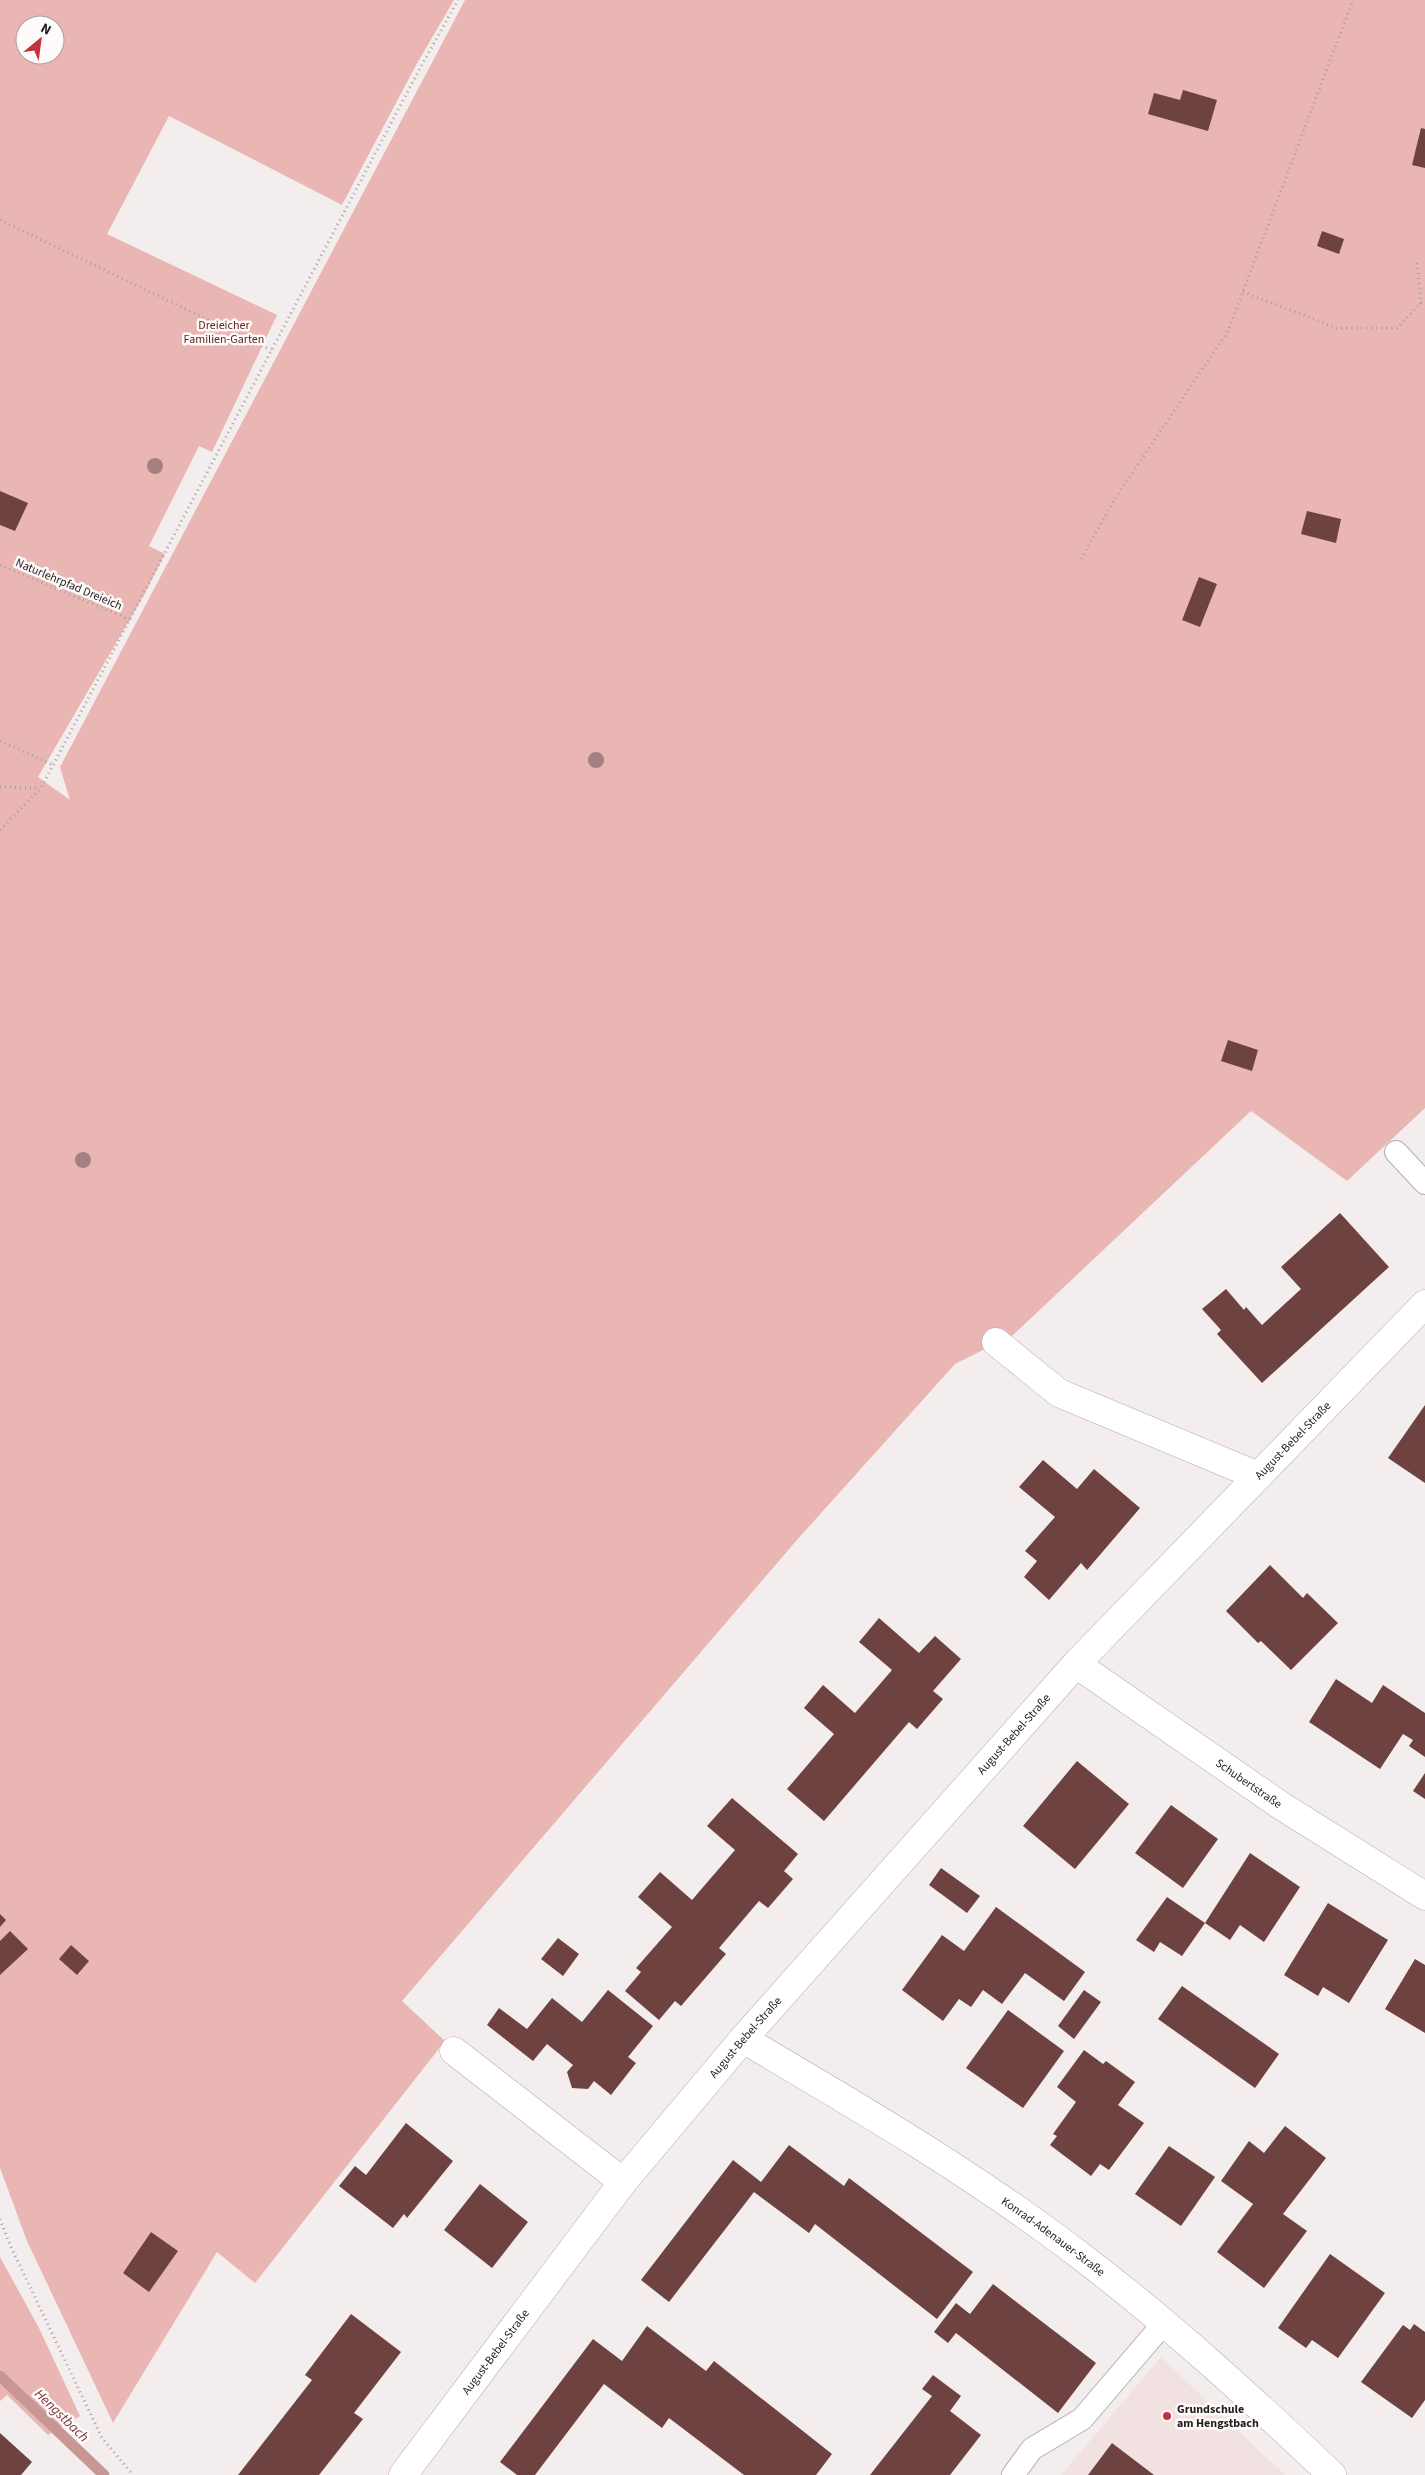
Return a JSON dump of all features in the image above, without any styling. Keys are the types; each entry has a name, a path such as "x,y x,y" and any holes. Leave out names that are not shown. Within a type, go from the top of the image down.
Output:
{"street":[{"name":"August-Bebel-Straße","path":"403,2475 623,2182 743,2039 1076,1664 1425,1304"},
{"path":"996,1342 1059,1393 1258,1476"},
{"name":"Schubertstraße","path":"1076,1664 1280,1805 1425,1896"},
{"name":"Konrad-Adenauer-Straße","path":"743,2039 882,2120 1082,2256 1164,2323 1278,2424 1332,2475"},
{"path":"454,2051 623,2182"}],"lane":[{"path":"1396,1152 1425,1184"},
{"path":"1013,2475 1032,2449 1082,2419 1164,2323"}],"path":[{"path":"0,830 41,788 458,0"},
{"path":"1081,559 1116,497 1228,330 1353,0"},
{"path":"0,220 272,350"},
{"path":"1243,292 1337,328 1397,328 1423,304 1417,263"},
{"name":"Naturlehrpfad Dreieich","path":"0,565 131,620"},
{"path":"0,741 53,765"},
{"path":"0,787 41,788"},
{"path":"0,2219 10,2246 102,2438 133,2475"}],"shaded area":[{"name":"Grundschule am Hengstbach","path":"1161,2357 1285,2475 1061,2475"}],"green space":[{"name":"Dreieicher Familien-Garten","path":"0,0 454,0 415,67 342,205 169,116 107,234 277,315 212,452 199,446 149,546 165,554 144,595 38,777 70,800 60,767 465,0 1425,0 1425,1108 1347,1181 1251,1111 1013,1335 955,1364 796,1541 402,2001 445,2041 255,2283 217,2252 113,2423 27,2241 0,2168"},
{"path":"0,2257 39,2328 80,2416 48,2435 7,2395 0,2401"}],"building":[{"path":"1183,90 1217,100 1208,131 1148,114 1154,93 1180,100"},
{"path":"1421,128 1425,129 1425,168 1412,165"},
{"path":"1322,231 1344,239 1339,254 1317,246"},
{"path":"0,491 28,503 15,531 0,525"},
{"path":"1307,511 1341,519 1336,543 1301,534"},
{"path":"1199,577 1217,584 1200,627 1182,620"},
{"path":"1228,1040 1258,1050 1252,1071 1221,1061"},
{"path":"1340,1213 1389,1267 1262,1383 1217,1334 1221,1330 1202,1309 1226,1289 1244,1310 1246,1307 1262,1325 1301,1289 1281,1267"},
{"path":"1425,1405 1425,1483 1388,1458"},
{"path":"1043,1460 1077,1489 1094,1469 1140,1508 1087,1570 1081,1563 1049,1600 1024,1577 1037,1561 1025,1551 1055,1517 1019,1487"},
{"path":"1270,1565 1303,1598 1307,1593 1338,1623 1291,1670 1261,1641 1258,1643 1226,1611"},
{"path":"879,1618 919,1653 935,1636 961,1659 933,1691 943,1699 917,1729 909,1722 824,1821 787,1789 834,1734 804,1708 823,1685 855,1713 892,1670 859,1642"},
{"path":"1336,1679 1372,1703 1383,1685 1425,1713 1425,1757 1409,1746 1413,1740 1403,1734 1380,1769 1309,1722"},
{"path":"1077,1761 1129,1804 1075,1869 1023,1826"},
{"path":"1425,1773 1425,1799 1413,1791"},
{"path":"732,1798 798,1854 784,1871 793,1879 768,1908 759,1901 719,1948 726,1954 681,2006 675,2001 659,2020 625,1991 641,1972 636,1968 672,1927 638,1897 660,1872 692,1900 735,1850 707,1826"},
{"path":"1171,1805 1218,1839 1183,1888 1135,1853"},
{"path":"1250,1853 1300,1887 1264,1942 1240,1925 1230,1940 1205,1923"},
{"path":"941,1868 980,1896 967,1913 929,1885"},
{"path":"1167,1897 1205,1923 1182,1956 1160,1942 1154,1952 1136,1940"},
{"path":"1328,1903 1388,1940 1349,2003 1323,1987 1318,1996 1284,1975"},
{"path":"996,1907 1085,1972 1064,2001 1025,1973 1002,2004 983,1990 971,2007 959,1999 943,2021 902,1990 942,1935 964,1951"},
{"path":"0,1914 6,1920 0,1927"},
{"path":"10,1931 28,1949 0,1975 0,1941"},
{"path":"558,1938 579,1954 563,1976 541,1959"},
{"path":"71,1945 89,1961 77,1975 59,1959"},
{"path":"1415,1959 1425,1965 1425,2033 1385,2009"},
{"path":"1182,1986 1279,2054 1255,2088 1158,2019"},
{"path":"608,1990 653,2026 628,2057 636,2063 611,2095 594,2081 588,2089 572,2088 567,2072 573,2065 547,2044 533,2061 487,2025 499,2008 527,2029 552,1998 582,2022"},
{"path":"1084,1990 1101,2002 1074,2039 1058,2026"},
{"path":"1008,2010 1064,2051 1023,2108 966,2068"},
{"path":"1084,2050 1103,2064 1106,2061 1135,2082 1118,2105 1144,2123 1109,2170 1100,2164 1091,2176 1050,2145 1057,2136 1053,2134 1076,2102 1057,2087"},
{"path":"406,2123 453,2161 407,2218 404,2214 393,2228 339,2186 355,2166 366,2175"},
{"path":"1285,2126 1326,2158 1283,2214 1307,2231 1264,2288 1217,2252 1253,2204 1221,2181 1249,2141 1264,2153"},
{"path":"789,2145 844,2186 849,2178 973,2272 937,2319 815,2224 809,2233 754,2192 669,2302 641,2280 733,2160 761,2182"},
{"path":"1169,2146 1215,2177 1181,2226 1135,2194"},
{"path":"480,2184 528,2222 492,2268 444,2230"},
{"path":"151,2232 178,2251 149,2292 123,2273"},
{"path":"1330,2254 1385,2293 1338,2358 1312,2340 1306,2348 1278,2328"},
{"path":"993,2284 1096,2363 1058,2413 956,2333 948,2343 934,2332 956,2303 970,2314"},
{"path":"351,2314 401,2352 354,2413 363,2419 319,2475 238,2475 312,2380 305,2375"},
{"path":"1414,2324 1425,2332 1425,2400 1412,2418 1361,2382 1403,2325 1410,2330"},
{"path":"647,2326 706,2371 714,2361 832,2454 816,2475 744,2475 669,2418 662,2428 604,2384 535,2475 517,2475 500,2462 593,2339 622,2361"},
{"path":"933,2375 961,2396 950,2411 981,2435 950,2475 870,2475 932,2396 922,2389"},
{"path":"0,2433 32,2462 21,2475 0,2475"},
{"path":"1112,2443 1154,2475 1088,2475"}],"waterway":[{"name":"Hengstbach","path":"0,2376 104,2475"}],"place":[{"name":"Grundschule am Hengstbach","path":"1167,2416"}]}
